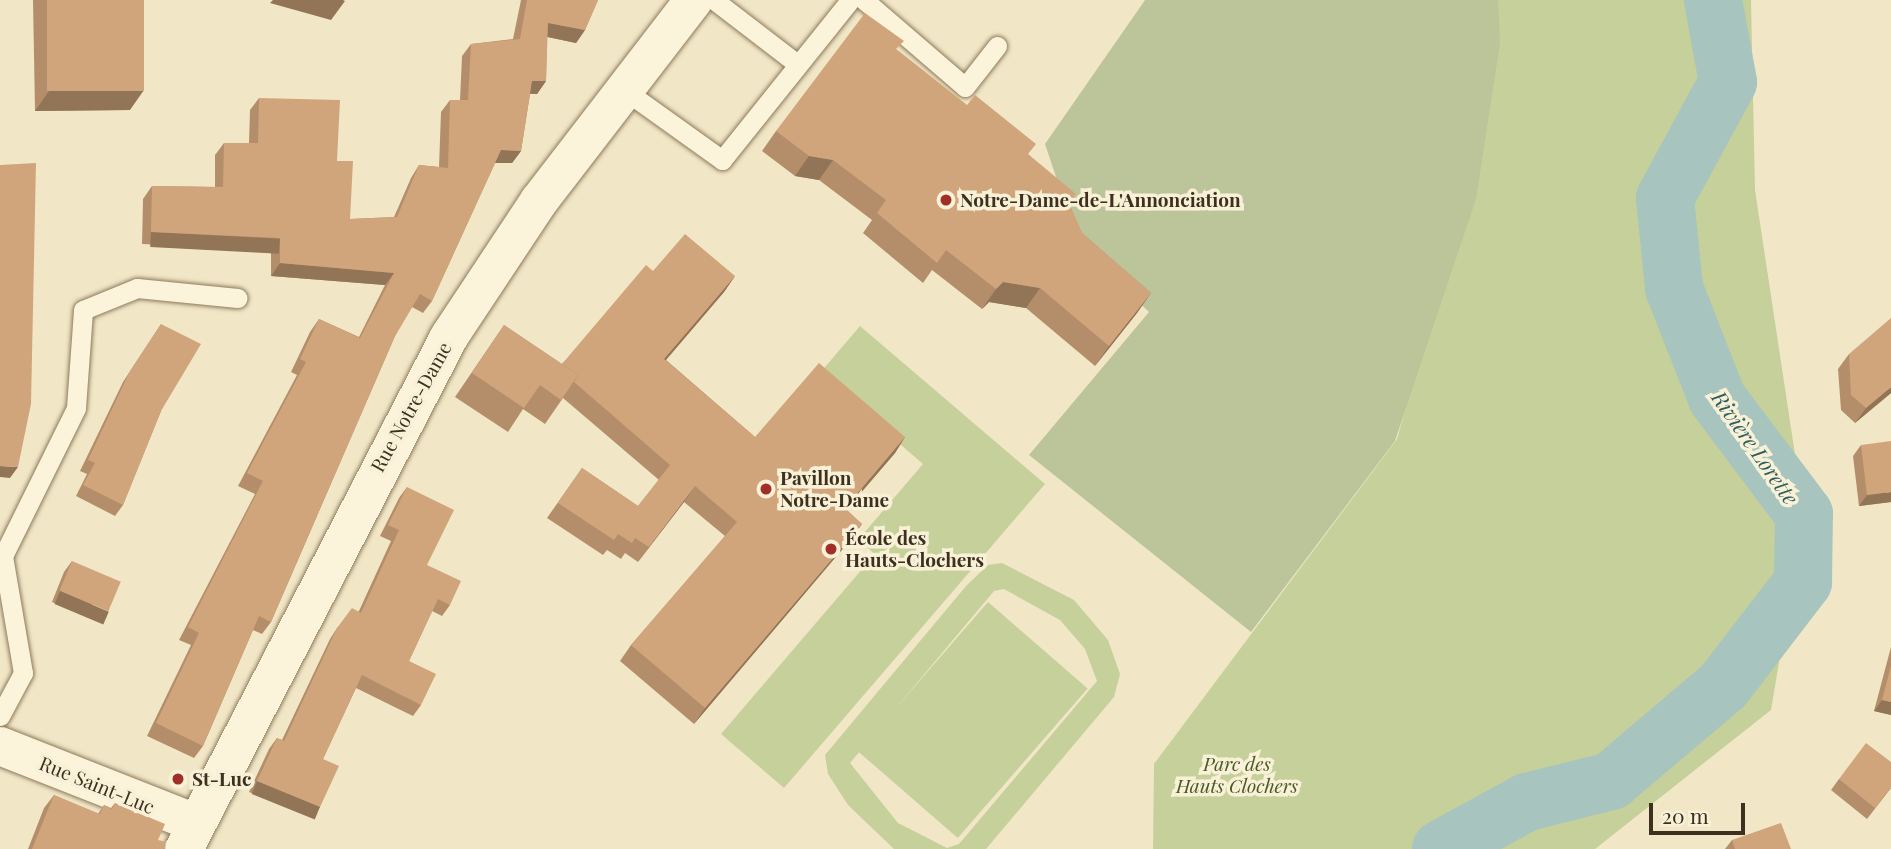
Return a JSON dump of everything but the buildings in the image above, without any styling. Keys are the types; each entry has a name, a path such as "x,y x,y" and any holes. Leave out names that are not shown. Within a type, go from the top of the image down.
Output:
{"street":[{"name":"Rue Notre-Dame","path":"190,836 449,337 623,89 694,0"},
{"name":"Rue Saint-Luc","path":"0,746 190,836"}],"lane":[{"path":"714,0 796,63"},
{"path":"623,89 722,160 796,63 850,0"},
{"path":"864,0 965,87 997,46"},
{"path":"0,716 23,673 2,555 76,408 83,310 137,288 238,298"}],"green space":[{"path":"1145,0 1498,0 1500,43 1476,199 1395,441 1251,632 1029,455 1149,312 1078,243 1045,144"},
{"name":"Parc des Hauts Clochers","path":"1488,0 1751,0 1755,190 1804,514 1771,710 1595,849 1153,849 1154,764 1397,439 1446,263"},
{"path":"860,326 1045,484 784,788 721,734 875,554 858,540 923,464 819,374"},
{"path":"1002,563 1074,600 1108,640 1120,674 1114,697 986,849 894,849 848,805 828,774 825,755 966,586 988,565","holes":["1004,589 1060,620 1085,649 1097,681 959,844 947,848 898,823 850,763 994,591"]},
{"path":"988,602 1088,689 958,838 858,751"}],"waterway":[{"name":"Rivière Lorette","path":"1441,849 1527,802 1611,781 1724,685 1803,582 1804,514 1717,398 1674,288 1665,198 1728,82 1713,0"}],"place":[{"name":"Notre-Dame-de-L'Annonciation","path":"946,200"},
{"name":"Pavillon Notre-Dame","path":"766,489"},
{"name":"École des Hauts-Clochers","path":"831,549"},
{"name":"St-Luc","path":"178,779"}]}
